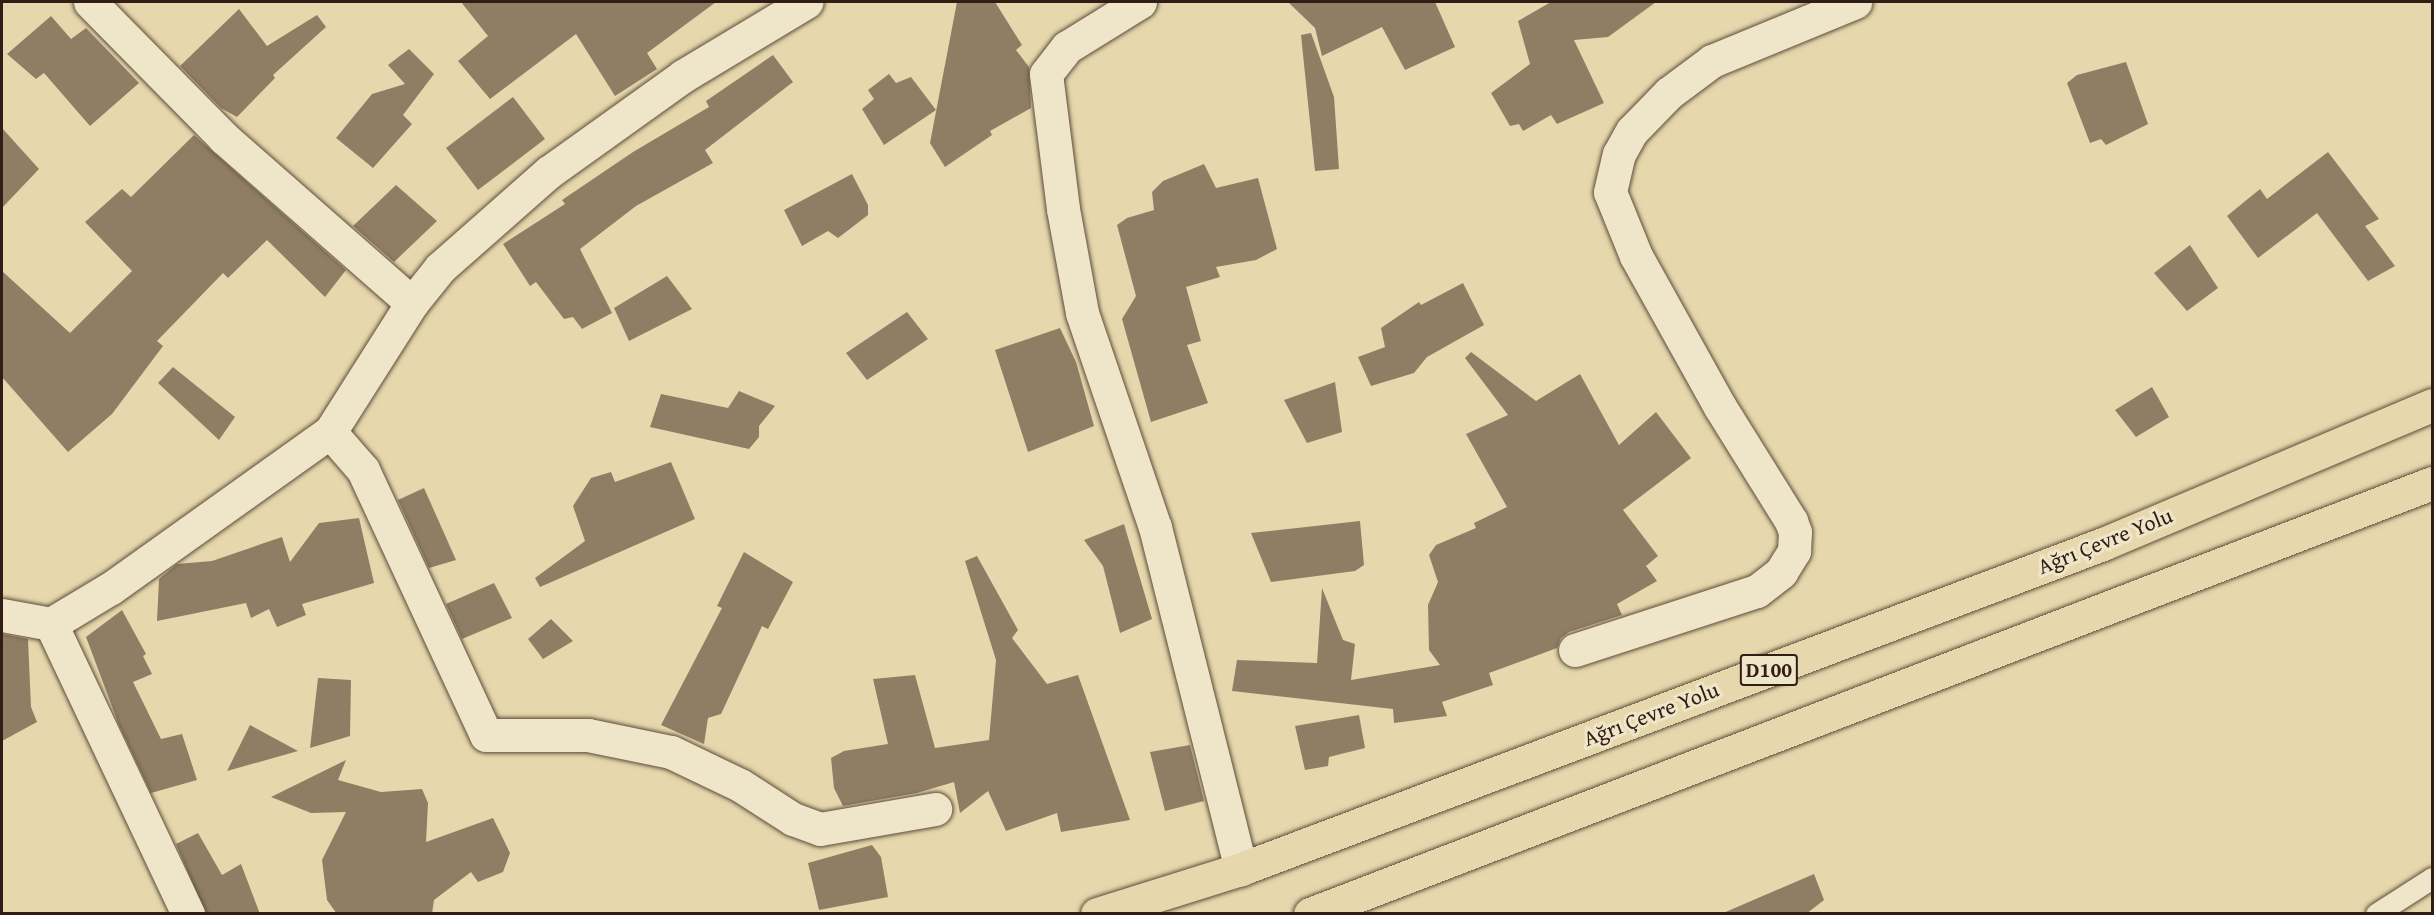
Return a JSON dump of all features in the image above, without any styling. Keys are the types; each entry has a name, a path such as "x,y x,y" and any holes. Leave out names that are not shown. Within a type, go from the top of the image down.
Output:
{"highway":[{"name":"Ağrı Çevre Yolu","path":"1097,914 1241,869 2103,544 2433,405"},
{"path":"1310,914 2433,483"}],"street":[{"path":"90,2 224,138 412,303"},
{"path":"2,615 51,624 111,588 330,432 412,303 440,268 549,172 683,76 806,2"},
{"path":"1140,2 1067,47 1046,74 1063,209 1082,313 1155,526 1241,869"},
{"path":"1575,650 1757,591 1781,572 1794,551 1795,532 1791,521 1720,407 1636,256 1610,192 1619,154 1632,131 1669,93 1712,61 1855,2"},
{"path":"330,432 363,470 486,735 588,735 671,752 740,785 793,819 820,829 935,809"},
{"path":"51,624 188,914"}],"lane":[{"path":"2376,914 2433,878"}],"building":[{"path":"461,2 716,2 647,53 657,69 615,96 576,34 490,99 458,61 488,36"},
{"path":"957,2 995,2 1022,45 1016,50 1029,67 1031,108 990,131 992,135 945,167 930,143"},
{"path":"1288,2 1435,2 1455,47 1405,70 1382,27 1322,56 1315,28"},
{"path":"1551,2 1656,2 1608,37 1574,40 1604,103 1557,124 1551,115 1523,131 1519,124 1510,126 1491,93 1530,64 1518,21"},
{"path":"239,9 267,46 317,15 326,27 273,75 275,78 237,117 221,108 180,66"},
{"path":"51,16 71,39 86,28 139,83 90,126 44,73 36,79 7,54"},
{"path":"1311,33 1334,97 1339,169 1315,171 1301,35"},
{"path":"409,49 434,74 403,115 412,124 373,168 336,138 372,94 405,84 388,65"},
{"path":"773,55 793,82 705,150 713,163 636,206 580,249 612,313 582,329 573,317 564,319 536,282 530,286 503,244 565,204 562,200 633,152 709,107 706,101"},
{"path":"2126,62 2148,124 2106,145 2101,139 2090,143 2067,83 2077,75"},
{"path":"889,74 896,83 911,77 936,110 884,145 862,109 874,99 868,90"},
{"path":"513,97 545,139 478,190 446,148"},
{"path":"2,128 39,169 2,208"},
{"path":"194,135 346,270 325,297 267,240 228,278 223,273 157,341 163,346 112,414 68,452 2,377 2,271 70,333 132,271 85,222 122,189 131,197"},
{"path":"2328,152 2379,219 2365,226 2395,266 2368,281 2317,213 2258,258 2227,216 2260,189 2267,199"},
{"path":"1204,164 1216,188 1258,178 1277,249 1256,260 1216,267 1220,277 1186,287 1201,341 1187,345 1208,403 1151,422 1122,319 1136,296 1117,225 1127,218 1154,210 1152,192 1163,181"},
{"path":"852,174 868,205 868,215 838,238 828,231 802,246 784,210"},
{"path":"396,185 437,221 394,262 353,226"},
{"path":"2190,245 2218,288 2187,311 2154,273"},
{"path":"667,276 692,309 629,341 614,308"},
{"path":"1463,283 1484,325 1427,357 1414,373 1371,386 1358,357 1385,347 1381,328 1419,302 1421,305"},
{"path":"907,312 928,339 867,380 846,353"},
{"path":"1060,328 1076,362 1094,426 1028,452 995,350"},
{"path":"1471,352 1536,401 1580,374 1619,445 1656,412 1691,458 1623,510 1658,556 1646,566 1657,581 1617,604 1622,615 1569,632 1561,638 1557,648 1489,673 1493,685 1442,702 1447,716 1394,723 1393,709 1232,691 1237,660 1317,663 1322,588 1343,640 1355,644 1351,680 1440,665 1429,650 1428,605 1438,582 1429,555 1436,545 1476,528 1474,523 1507,507 1466,434 1508,415 1465,358"},
{"path":"173,367 235,417 219,440 158,383"},
{"path":"1335,382 1342,432 1307,443 1284,400"},
{"path":"2152,387 2169,417 2136,437 2115,410"},
{"path":"739,391 775,406 759,426 759,437 749,449 650,427 661,394 728,408"},
{"path":"671,462 695,519 540,587 535,578 585,541 573,506 591,478 611,472 615,482"},
{"path":"424,488 456,560 429,568 398,500"},
{"path":"359,518 374,583 302,604 306,615 277,627 269,609 251,618 246,603 157,621 159,579 177,564 212,561 282,537 290,562 319,523"},
{"path":"1360,521 1364,565 1355,571 1271,582 1251,533"},
{"path":"1124,524 1152,619 1120,633 1103,566 1084,540"},
{"path":"744,552 793,582 768,629 762,626 721,714 708,718 704,744 661,725 722,608 717,606"},
{"path":"977,556 1018,630 1012,638 1047,684 1078,675 1130,820 1061,832 1057,813 1006,831 988,791 960,813 954,782 917,793 843,806 834,788 831,758 844,751 888,744 873,679 915,675 935,748 989,740 996,660 965,561"},
{"path":"494,583 512,618 462,639 446,604"},
{"path":"122,610 146,654 143,656 152,674 133,682 161,739 182,734 197,780 151,793 119,725 86,637"},
{"path":"551,619 573,641 543,659 528,639"},
{"path":"2,634 28,639 31,707 37,722 2,741"},
{"path":"318,678 351,680 350,736 310,748"},
{"path":"1359,715 1365,748 1329,757 1328,766 1305,770 1295,726"},
{"path":"250,725 298,751 227,771"},
{"path":"1190,745 1204,801 1165,811 1150,752"},
{"path":"346,760 338,780 381,792 422,789 428,803 426,842 493,818 510,853 503,872 478,882 471,872 434,900 432,914 337,914 327,900 322,860 346,812 311,813 271,797"},
{"path":"198,833 222,875 241,864 260,914 206,914 176,844"},
{"path":"872,845 881,857 888,897 819,910 808,863"},
{"path":"1814,874 1824,900 1806,914 1721,914"}]}
